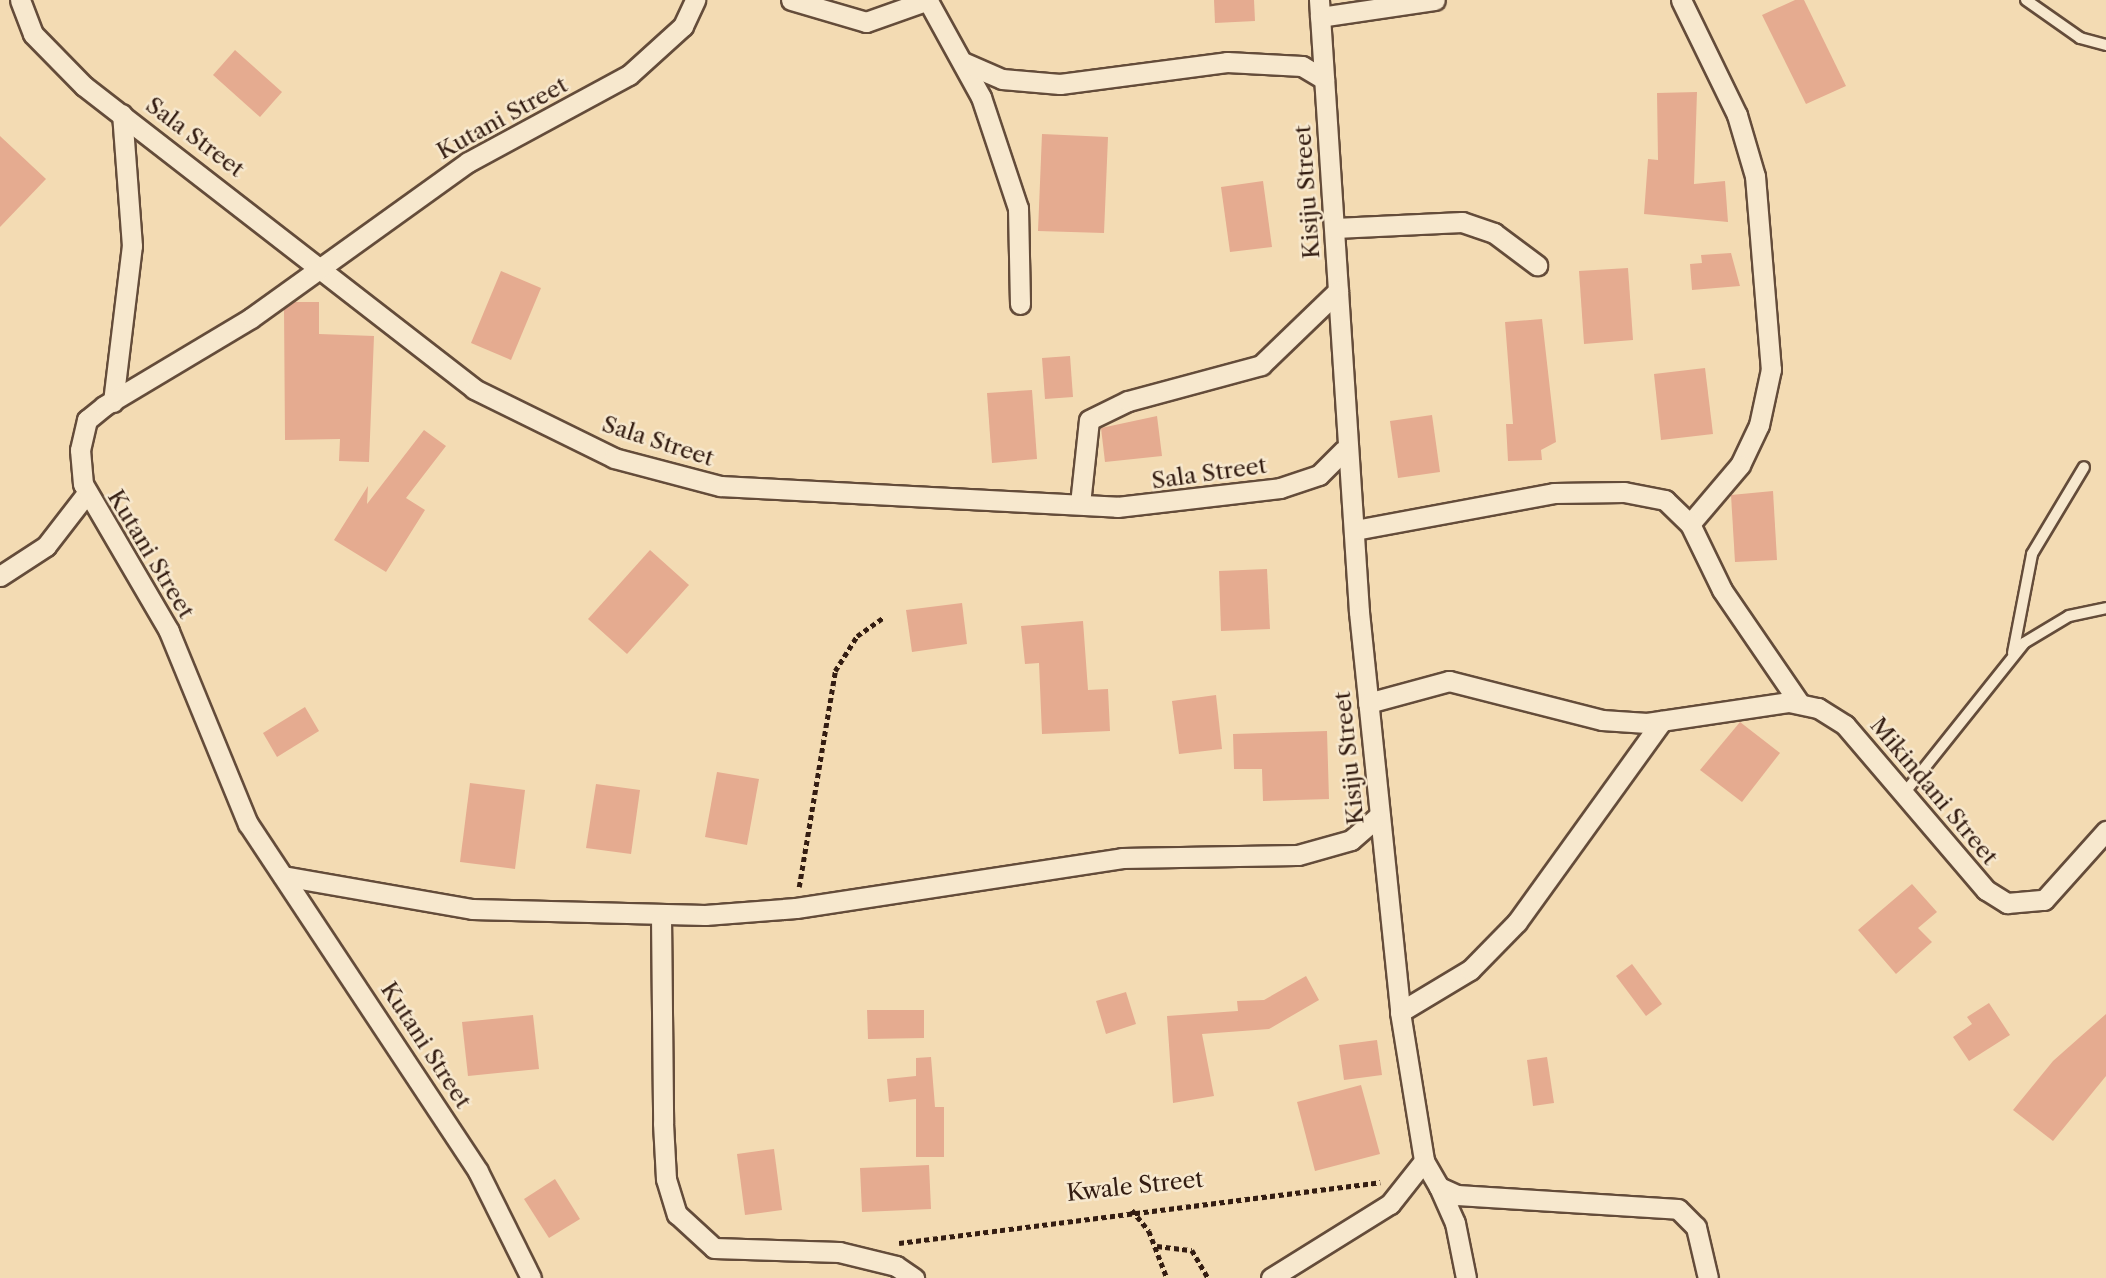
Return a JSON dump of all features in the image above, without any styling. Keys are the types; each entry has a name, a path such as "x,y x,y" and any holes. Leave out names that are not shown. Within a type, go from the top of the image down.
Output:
{"street":[{"name":"Sala Street","path":"20,0 33,34 53,59 474,389 614,458 720,486 1080,504 1163,505 1280,488 1319,475 1344,450"},
{"name":"Kutani Street","path":"531,1278 478,1171 283,876 230,789 169,631 87,494 80,450 87,420 113,402 251,318 468,162 629,75 683,26 695,0"},
{"path":"791,0 866,22 928,0 965,63 1018,208 1020,304"},
{"path":"1319,8 1435,0"},
{"path":"1681,0 1737,115 1755,176 1771,357 1759,425 1740,465 1690,524"},
{"name":"Kisiju Street","path":"1319,8 1335,228 1344,450 1355,530 1368,703 1400,1012 1420,1169 1439,1188 1455,1223 1466,1278"},
{"path":"965,63 1002,79 1060,84 1099,83 1165,66 1238,62 1302,66 1324,79"},
{"path":"113,402 132,246 122,114"},
{"path":"1335,228 1462,222 1494,233 1537,265"},
{"path":"1080,504 1089,420 1104,409 1261,365 1338,291"},
{"path":"1355,530 1554,493 1644,494 1665,500 1690,524 1729,600 1800,704 1662,721 1602,720 1449,681 1368,703"},
{"path":"0,576 46,546 87,494"},
{"name":"Mikindani Street","path":"1800,704 1845,724 1906,791 1986,890 2007,903 2044,900 2106,831"},
{"path":"1400,1012 1470,970 1517,922 1662,721"},
{"path":"283,876 408,903 662,916 796,908 1122,858 1298,855 1351,840 1380,815"},
{"path":"662,916 666,1179 677,1214 714,1248 862,1256 914,1278"},
{"path":"1271,1278 1378,1212 1420,1169"},
{"path":"1439,1188 1457,1195 1678,1209 1696,1227 1708,1278"}],"lane":[{"path":"2026,0 2080,38 2106,45"},
{"path":"2013,654 2032,554 2084,467"},
{"path":"1906,791 2013,654 2069,616 2106,608"}],"path":[{"path":"796,908 835,671 858,636 884,617"},
{"name":"Kwale Street","path":"862,1256 950,1232 1420,1169"},
{"path":"1132,1209 1157,1246 1167,1278"},
{"path":"1157,1246 1192,1250 1208,1278"}],"building":[{"path":"1214,0 1254,0 1255,21 1215,23"},
{"path":"1795,0 1804,0 1846,86 1806,104 1762,15"},
{"path":"235,50 282,92 260,117 213,75"},
{"path":"1697,92 1694,184 1725,181 1728,222 1644,214 1648,159 1658,160 1657,93"},
{"path":"1042,134 1108,137 1104,233 1038,231"},
{"path":"0,136 46,179 0,227"},
{"path":"1263,181 1272,247 1230,252 1221,187"},
{"path":"1731,253 1740,286 1692,290 1690,264 1702,263 1701,255"},
{"path":"1628,268 1633,340 1584,344 1579,271"},
{"path":"501,271 541,288 511,360 471,343"},
{"path":"294,302 319,302 319,334 374,336 369,462 339,461 340,439 285,440 284,309"},
{"path":"1542,319 1556,442 1541,450 1542,460 1508,461 1506,424 1513,424 1505,322"},
{"path":"1070,356 1073,397 1045,399 1042,358"},
{"path":"1705,368 1713,434 1661,440 1654,374"},
{"path":"1032,390 1037,459 992,463 987,393"},
{"path":"1432,415 1440,472 1398,478 1390,421"},
{"path":"1157,416 1162,456 1105,462 1101,428"},
{"path":"424,430 446,446 406,498 425,510 386,572 334,540 368,486 367,504"},
{"path":"1773,491 1777,560 1735,562 1731,495"},
{"path":"650,550 689,585 627,654 588,619"},
{"path":"1267,569 1270,629 1221,631 1219,571"},
{"path":"962,603 967,644 912,652 906,610"},
{"path":"1083,621 1088,690 1108,689 1110,731 1042,734 1039,663 1025,664 1021,626"},
{"path":"1216,695 1222,749 1179,754 1172,701"},
{"path":"305,707 319,731 277,757 263,733"},
{"path":"1740,722 1780,753 1742,802 1700,770"},
{"path":"1327,731 1329,799 1263,801 1262,769 1234,769 1233,734"},
{"path":"717,772 759,779 747,845 705,837"},
{"path":"470,783 525,790 515,869 460,862"},
{"path":"596,784 640,790 631,854 586,848"},
{"path":"1912,884 1937,912 1918,928 1932,942 1896,974 1858,930"},
{"path":"1632,964 1662,1004 1646,1016 1616,976"},
{"path":"1306,976 1319,1000 1269,1029 1202,1034 1214,1096 1173,1103 1167,1016 1238,1011 1237,1001 1264,1000"},
{"path":"1126,992 1136,1024 1106,1034 1096,1001"},
{"path":"1989,1003 2010,1035 1969,1061 1953,1037 1972,1024 1967,1017"},
{"path":"867,1010 924,1010 924,1038 868,1039"},
{"path":"2106,1014 2106,1076 2053,1141 2013,1110 2053,1061"},
{"path":"533,1015 539,1069 468,1076 462,1022"},
{"path":"1377,1040 1382,1075 1344,1080 1339,1045"},
{"path":"931,1057 935,1107 944,1107 944,1157 916,1157 916,1099 889,1102 887,1079 916,1076 916,1058"},
{"path":"1547,1057 1554,1103 1533,1106 1527,1060"},
{"path":"1361,1085 1380,1154 1315,1171 1297,1102"},
{"path":"774,1149 782,1210 745,1215 737,1154"},
{"path":"929,1165 931,1209 862,1212 860,1168"},
{"path":"555,1179 580,1219 549,1238 524,1199"}]}
